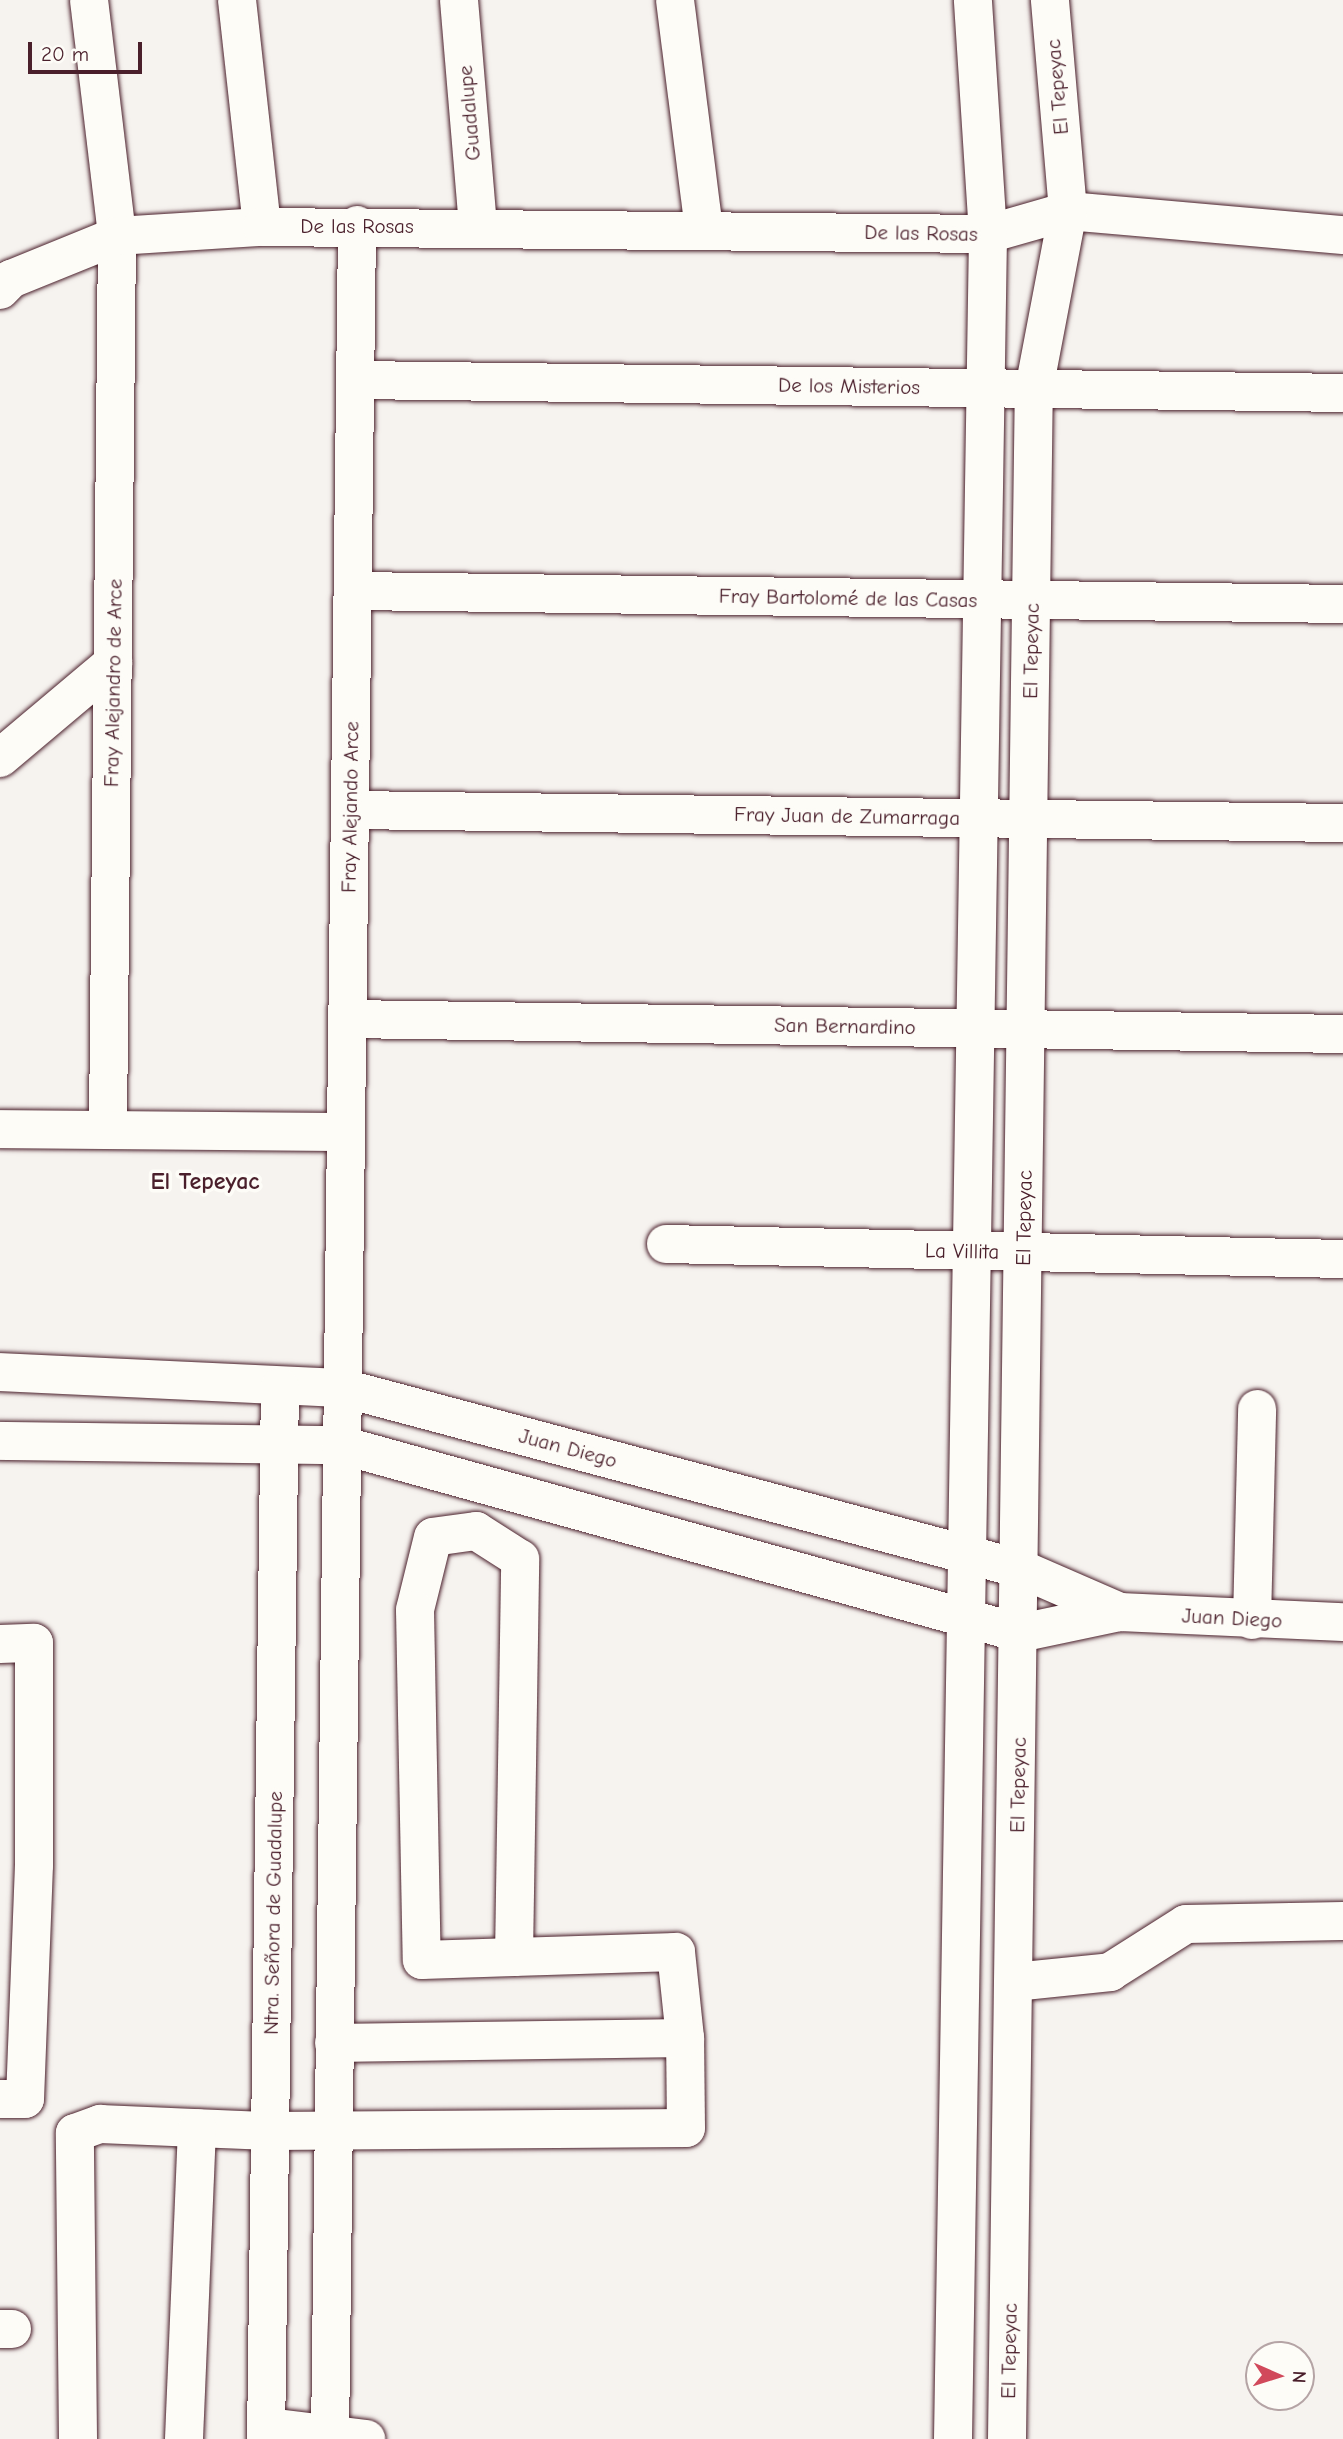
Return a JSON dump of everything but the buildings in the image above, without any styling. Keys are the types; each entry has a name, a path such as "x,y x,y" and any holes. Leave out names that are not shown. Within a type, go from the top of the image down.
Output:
{"street":[{"name":"Fray Alejandro de Arce","path":"89,0 117,236 108,1130"},
{"path":"237,0 262,227"},
{"name":"Guadalupe","path":"459,0 478,227"},
{"path":"675,0 704,230"},
{"path":"953,2439 963,1554 975,1251 988,234 973,0"},
{"name":"El Tepeyac","path":"1007,2439 1021,1570 1034,389 1068,211 1049,0"},
{"name":"De las Rosas","path":"0,290 11,279 117,236 262,227 358,225 988,234 1068,211 1343,235"},
{"name":"Fray Alejando Arce","path":"343,1388 358,225"},
{"name":"De los Misterios","path":"356,380 1343,393"},
{"name":"Fray Bartolomé de las Casas","path":"353,592 1343,604"},
{"path":"0,758 113,663"},
{"name":"Fray Juan de Zumarraga","path":"350,810 1343,823"},
{"name":"San Bernardino","path":"347,1019 1343,1034"},
{"path":"0,1129 346,1132"},
{"name":"La Villita","path":"666,1244 1343,1259"},
{"name":"Juan Diego","path":"0,1372 343,1388 1021,1570 1120,1612"},
{"name":"Ntra. Señora de Guadalupe","path":"267,2433 280,1387"},
{"path":"267,2433 342,2437 332,2132 343,1388"},
{"path":"1252,1620 1257,1409"},
{"name":"Juan Diego","path":"0,1441 341,1445 1020,1633 1120,1612 1343,1622"},
{"path":"78,2439 75,2133 100,2124 270,2132 685,2128 685,2038 676,1952 422,1960 415,1610 433,1538 475,1531 520,1559 514,1957"},
{"path":"12,2099 17,1866 17,1644"},
{"path":"1014,1982 1110,1972 1186,1924 1343,1921"},
{"path":"334,2043 685,2038"},
{"path":"184,2439 197,2128"}],"district":[{"name":"El Tepeyac","path":"205,1182"}]}
